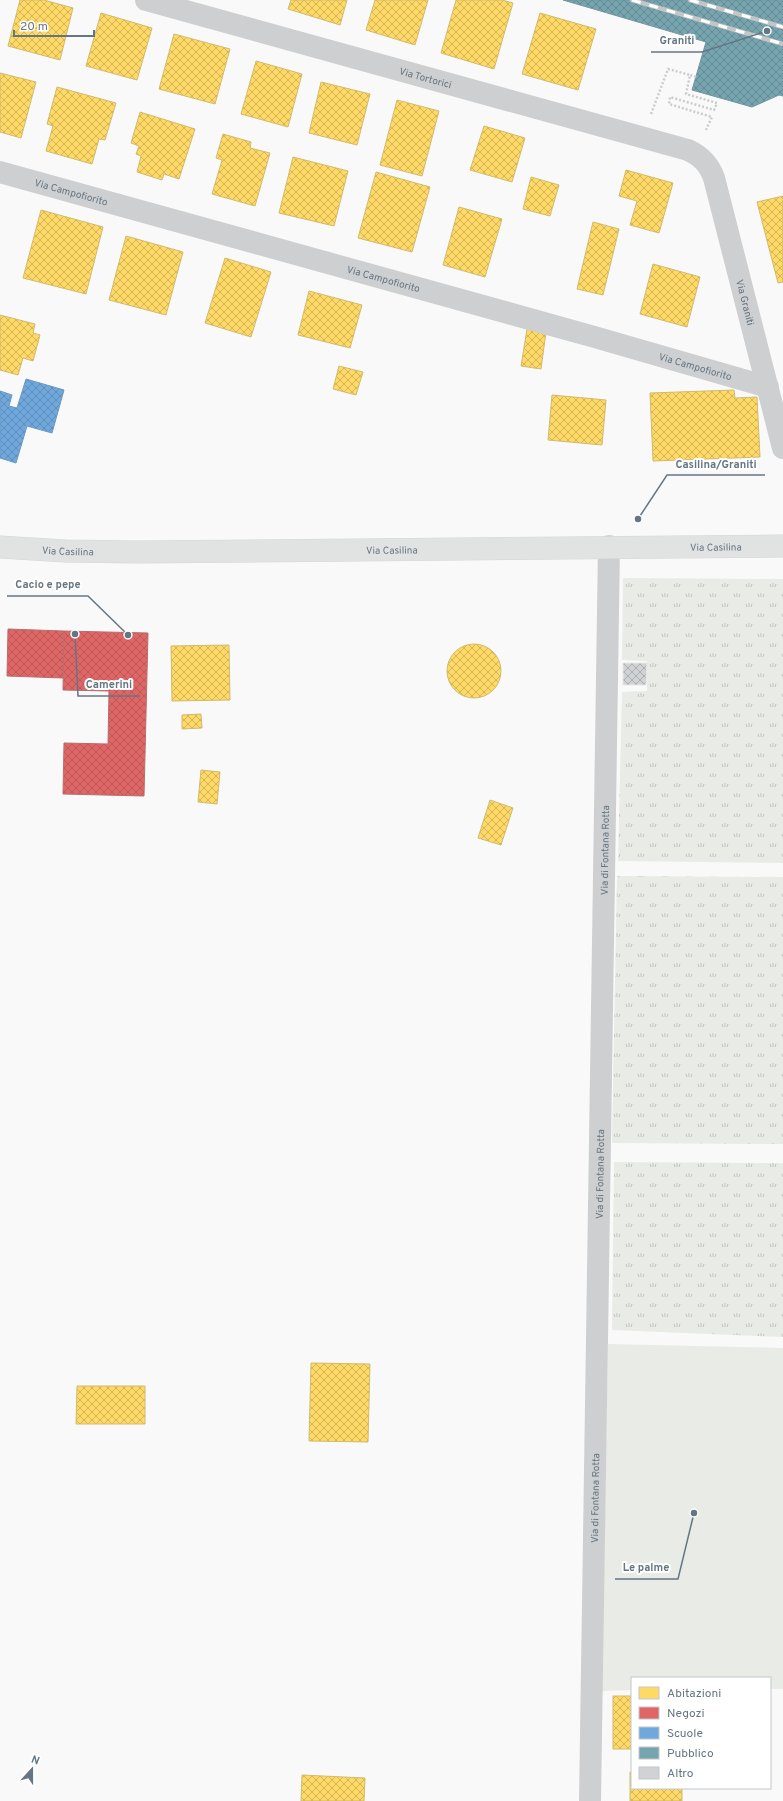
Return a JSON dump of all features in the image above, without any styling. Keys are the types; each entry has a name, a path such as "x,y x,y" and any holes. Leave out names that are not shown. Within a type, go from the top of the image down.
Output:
{"main road":[{"name":"Via Casilina","path":"0,546 58,550 130,552 609,546 783,546"}],"street":[{"name":"Via Tortorici","path":"146,0 688,150 703,159"},
{"name":"Via Graniti","path":"703,159 714,178 783,445"},
{"name":"Via Campofiorito","path":"0,172 583,333 768,387"},
{"name":"Via di Fontana Rotta","path":"590,1801 609,546"}],"path":[{"path":"651,114 668,69 690,74 696,77"},
{"path":"690,74 686,94 717,103 714,110 670,97 669,104 712,117 707,131 701,129"}],"green space":[{"path":"623,578 783,579 783,863 618,861 622,692 647,691 647,661 622,660"},
{"path":"617,876 783,877 783,1144 612,1143"},
{"path":"614,1162 783,1163 783,1337 612,1330"},
{"path":"608,1344 783,1348 783,1689 771,1689 771,1677 631,1677 631,1690 602,1691"}],"building: Abitazioni":[{"path":"20,0 44,0 73,8 60,60 8,46"},
{"path":"291,0 347,0 340,25 288,9"},
{"path":"375,0 428,0 415,45 366,30"},
{"path":"456,0 502,0 513,3 494,69 441,53"},
{"path":"101,13 152,28 137,80 86,66"},
{"path":"540,13 596,29 578,90 522,74"},
{"path":"174,34 230,49 215,104 159,89"},
{"path":"256,61 302,74 288,127 241,114"},
{"path":"0,73 36,82 21,138 0,132"},
{"path":"321,82 370,94 357,145 309,133"},
{"path":"57,87 116,103 105,140 99,139 92,164 46,151 53,126 47,124"},
{"path":"397,100 439,111 422,176 380,165"},
{"path":"140,112 195,129 179,179 164,174 162,180 137,172 141,156 136,154 139,146 131,143"},
{"path":"484,126 525,138 512,182 470,170"},
{"path":"223,134 251,142 250,148 270,153 255,206 212,194 222,160 216,158"},
{"path":"293,157 348,171 334,226 279,213"},
{"path":"626,170 673,183 659,233 630,225 637,201 619,196"},
{"path":"376,172 430,187 412,252 358,238"},
{"path":"531,177 559,185 550,216 523,209"},
{"path":"783,196 783,282 778,283 757,202"},
{"path":"459,207 502,219 485,277 443,265"},
{"path":"41,210 103,227 86,294 23,278"},
{"path":"593,222 619,229 603,295 577,289"},
{"path":"126,236 183,252 166,315 109,300"},
{"path":"225,258 271,272 251,337 205,323"},
{"path":"653,264 700,277 687,327 640,314"},
{"path":"309,291 362,305 350,348 298,335"},
{"path":"0,315 35,324 33,333 40,335 33,361 23,358 18,375 0,370"},
{"path":"527,329 546,332 541,369 521,366"},
{"path":"339,366 363,372 356,395 333,389"},
{"path":"734,390 735,398 757,397 760,457 653,461 650,393"},
{"path":"552,395 606,400 602,445 548,440"},
{"path":"469,644 479,644 489,648 497,656 501,666 501,676 497,686 489,694 479,698 469,698 459,694 451,686 447,676 447,666 451,656 459,648"},
{"path":"229,645 230,700 172,701 171,646"},
{"path":"201,714 202,728 182,729 182,715"},
{"path":"201,770 220,772 217,804 198,802"},
{"path":"490,800 513,808 501,845 478,838"},
{"path":"311,1363 370,1364 368,1442 309,1441"},
{"path":"77,1386 145,1386 145,1424 76,1424"},
{"path":"613,1696 631,1696 631,1749 613,1749"},
{"path":"630,1772 631,1789 682,1789 682,1801 630,1801"},
{"path":"302,1775 365,1778 364,1801 301,1801"}],"building: Negozi":[{"path":"8,629 64,631 63,678 7,676"},
{"path":"64,631 148,633 144,796 63,794 64,743 108,744 109,691 63,690"}],"building: Scuole":[{"path":"26,379 64,390 52,433 27,426 16,463 0,458 0,391 12,395 9,406 17,408"}],"building: Pubblico":[{"path":"563,0 783,0 783,96 779,95 752,107 692,90 706,42"}],"building: Altro":[{"path":"623,663 647,663 646,685 623,685"}],"railway":[{"path":"632,0 783,44"},
{"path":"690,0 783,27"}],"place":[{"name":"Graniti","path":"767,31"},
{"name":"Casilina/Graniti","path":"638,519"},
{"name":"Camerini","path":"75,634"},
{"name":"Cacio e pepe","path":"128,635"},
{"name":"Le palme","path":"694,1513"}]}
